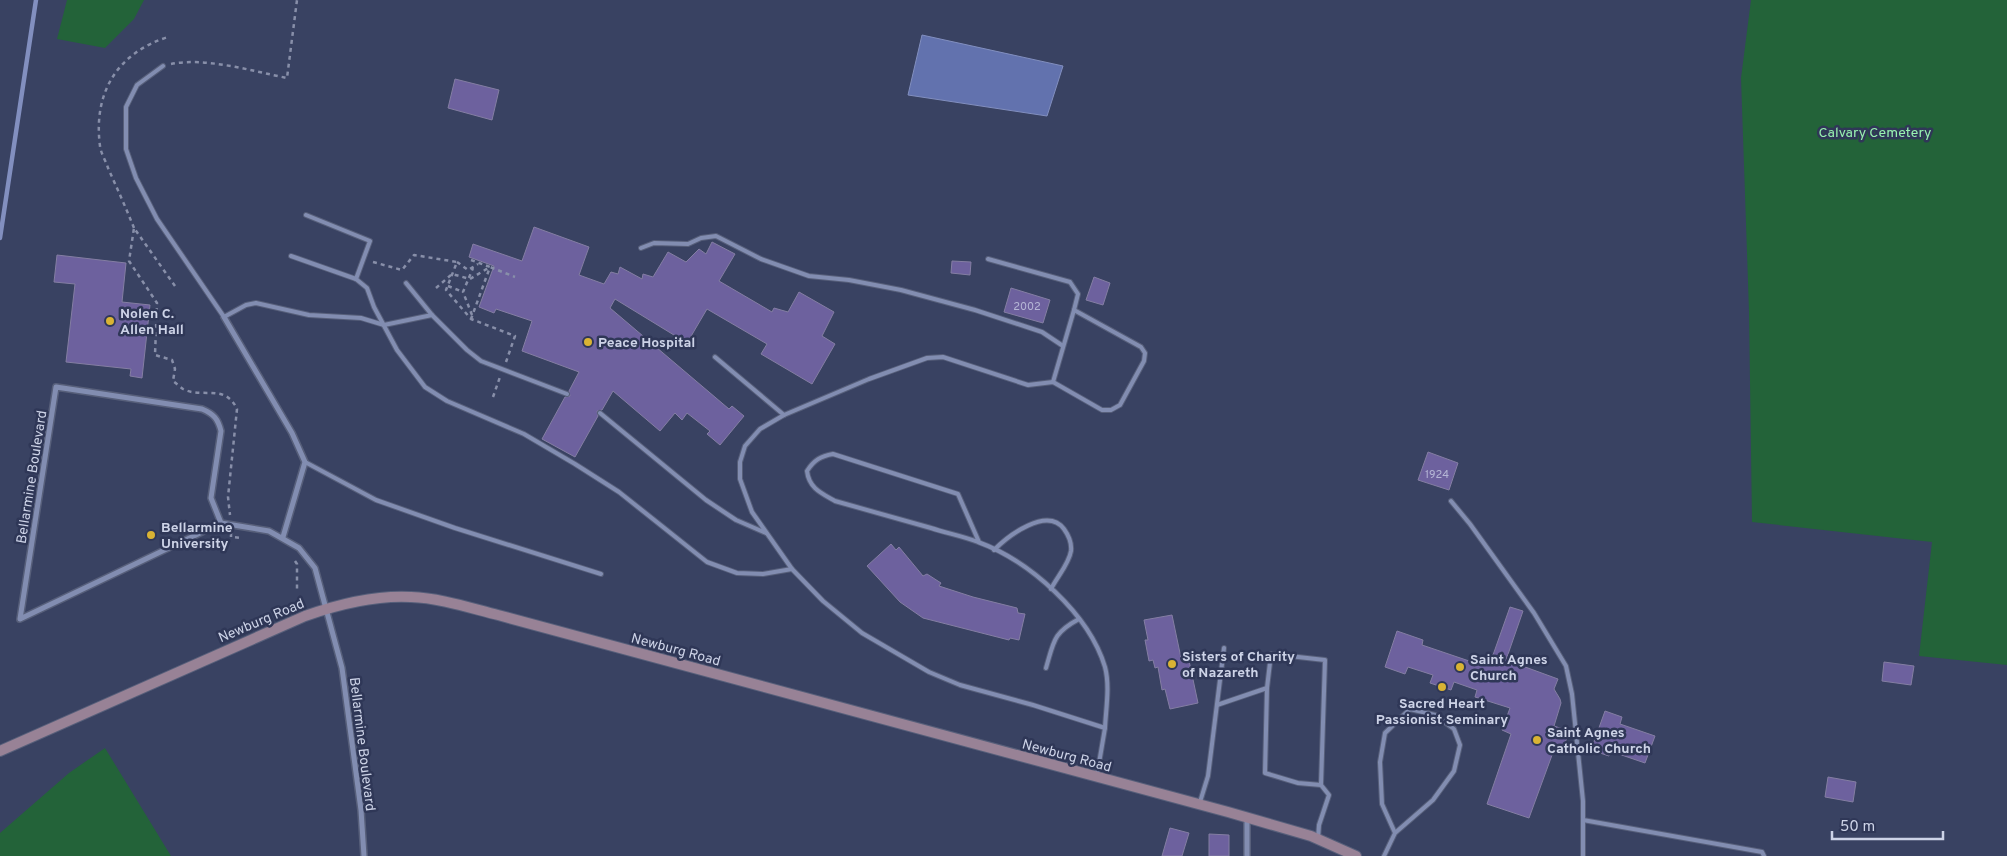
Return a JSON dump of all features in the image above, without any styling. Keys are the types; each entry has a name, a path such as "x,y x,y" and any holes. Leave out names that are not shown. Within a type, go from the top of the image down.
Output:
{"main road":[{"name":"Newburg Road","path":"0,751 232,647 326,608 375,598 411,597 430,599 498,615 1199,804 1318,839 1356,856"}],"street":[{"path":"224,317 292,433 304,462 283,537"},
{"name":"Bellarmine Boulevard","path":"221,523 211,498 221,431 218,420 212,413 202,409 56,387 20,619 221,523 270,531 299,548 315,568 342,668 353,741 364,856"},
{"path":"1247,818 1247,856"}],"lane":[{"path":"163,66 137,85 126,107 126,149 136,178 157,219 224,317 246,305 256,304 308,315 361,318 384,325 432,315"},
{"path":"306,215 370,241 356,279"},
{"path":"641,248 659,243 688,244 701,238 716,236 761,259 809,276 849,280 901,290 975,310 1042,332 1063,346"},
{"path":"291,256 356,279 367,288 374,307 396,350 425,387 447,401 524,434 575,464 619,492 707,562 737,573 763,574 792,569"},
{"path":"988,259 1070,282 1078,294 1052,382"},
{"path":"406,283 432,315 481,361 567,394"},
{"path":"1074,310 1141,347 1145,353 1144,361 1120,405 1111,410 1102,410 1052,382 1028,385 943,357 927,358 869,379 784,415 760,429 745,446 740,462 740,480 752,512 792,569 823,601 862,633 929,672 960,685 1033,705 1105,728"},
{"path":"716,357 784,415"},
{"path":"600,413 706,500 736,520 766,533"},
{"path":"979,542 958,494 833,454 823,456 813,462 807,471 812,486 818,492 835,501 979,542 1022,564 1051,589 1079,619 1094,641 1105,668 1108,690 1105,728 1097,777"},
{"path":"304,462 376,500 455,528 601,574"},
{"path":"1451,501 1470,524 1534,613 1566,666 1572,694 1583,800 1583,856"},
{"path":"994,550 1009,535 1023,528 1042,521 1052,520 1060,524 1071,541 1071,551 1068,560 1051,589"},
{"path":"1046,668 1056,635 1063,627 1079,619"},
{"path":"1199,804 1208,776 1224,648"},
{"path":"1318,839 1319,825 1329,795 1321,785 1325,660 1272,654 1268,688 1266,773 1298,783 1321,785"},
{"path":"1217,705 1268,688"},
{"path":"1384,856 1395,833 1433,800 1454,771 1460,745 1454,729 1435,715 1410,709 1385,733 1380,762 1382,804 1395,833"},
{"path":"1583,820 1762,852 1764,856"}],"path":[{"path":"163,66 181,62 200,63 287,78 297,0"},
{"path":"129,262 134,228 175,286"},
{"path":"402,270 414,255 457,262 468,270 479,264"},
{"path":"471,260 515,277"},
{"path":"371,261 402,270 404,274"},
{"path":"447,288 457,262"},
{"path":"472,317 463,292 473,268"},
{"path":"452,274 468,279 490,268"},
{"path":"472,317 490,268"},
{"path":"436,288 452,274"},
{"path":"441,284 447,288 472,317 515,336 493,397"},
{"path":"447,288 463,292"}],"green space":[{"path":"67,0 144,0 134,19 105,48 57,39"},
{"name":"Calvary Cemetery","path":"1751,0 2007,0 2007,665 1919,656 1932,542 1752,522 1749,311 1741,78"},
{"path":"105,748 171,856 0,856 0,833 69,773"}],"water":[{"path":"922,35 1063,66 1047,116 908,95"}],"building":[{"path":"455,79 499,90 492,120 448,108"},
{"name":"Peace Hospital","path":"534,227 589,247 579,275 604,284 611,272 618,274 620,267 642,279 643,274 653,277 668,252 686,262 699,249 706,254 712,242 735,254 719,281 772,312 774,308 788,312 799,292 834,312 822,336 835,344 812,384 761,354 767,344 707,309 687,343 615,299 610,308 729,409 732,406 744,416 720,445 707,434 710,431 687,413 682,420 675,413 660,431 613,391 602,410 597,411 598,416 575,457 542,439 565,397 570,396 569,391 579,372 522,351 532,321 496,309 494,313 479,307 494,266 469,257 473,244 522,261"},
{"name":"Nolen C. Allen Hall","path":"57,255 126,263 122,302 150,305 142,378 130,376 131,369 66,362 75,284 54,282"},
{"path":"952,261 971,262 970,275 951,273"},
{"path":"1094,277 1110,283 1103,305 1086,300"},
{"path":"1011,288 1050,300 1043,323 1004,312"},
{"path":"1428,452 1458,463 1449,490 1418,480"},
{"path":"891,544 896,550 899,547 923,576 927,574 941,583 939,586 1017,608 1018,613 1025,614 1019,640 1010,638 1009,640 923,618 900,602 867,566"},
{"path":"1510,607 1523,611 1506,660 1558,679 1554,689 1561,703 1554,726 1569,731 1563,750 1555,747 1529,818 1487,804 1511,734 1502,730 1510,708 1475,697 1477,690 1454,682 1451,690 1430,683 1433,675 1408,667 1405,674 1385,667 1397,631 1423,640 1422,645 1478,664 1480,657 1490,660"},
{"name":"Sisters of Charity of Nazareth","path":"1172,615 1181,658 1188,656 1198,703 1170,709 1165,689 1162,690 1158,667 1155,668 1153,660 1149,661 1145,640 1148,640 1144,620"},
{"path":"1884,662 1914,666 1911,685 1882,681"},
{"path":"1605,711 1622,717 1620,724 1655,736 1645,763 1610,751 1609,756 1591,750"},
{"path":"1828,777 1856,782 1853,802 1825,797"},
{"path":"1170,828 1189,833 1182,856 1162,856"},
{"path":"1209,834 1229,835 1229,856 1209,856"}],"waterway":[{"path":"0,238 36,0"}],"place":[{"name":"Nolen C. Allen Hall","path":"110,321"},
{"name":"Peace Hospital","path":"588,342"},
{"name":"Bellarmine University","path":"151,535"},
{"name":"Sisters of Charity of Nazareth","path":"1172,664"},
{"name":"Saint Agnes Church","path":"1460,667"},
{"name":"Sacred Heart Passionist Seminary","path":"1442,687"},
{"name":"Saint Agnes Catholic Church","path":"1537,740"}]}
